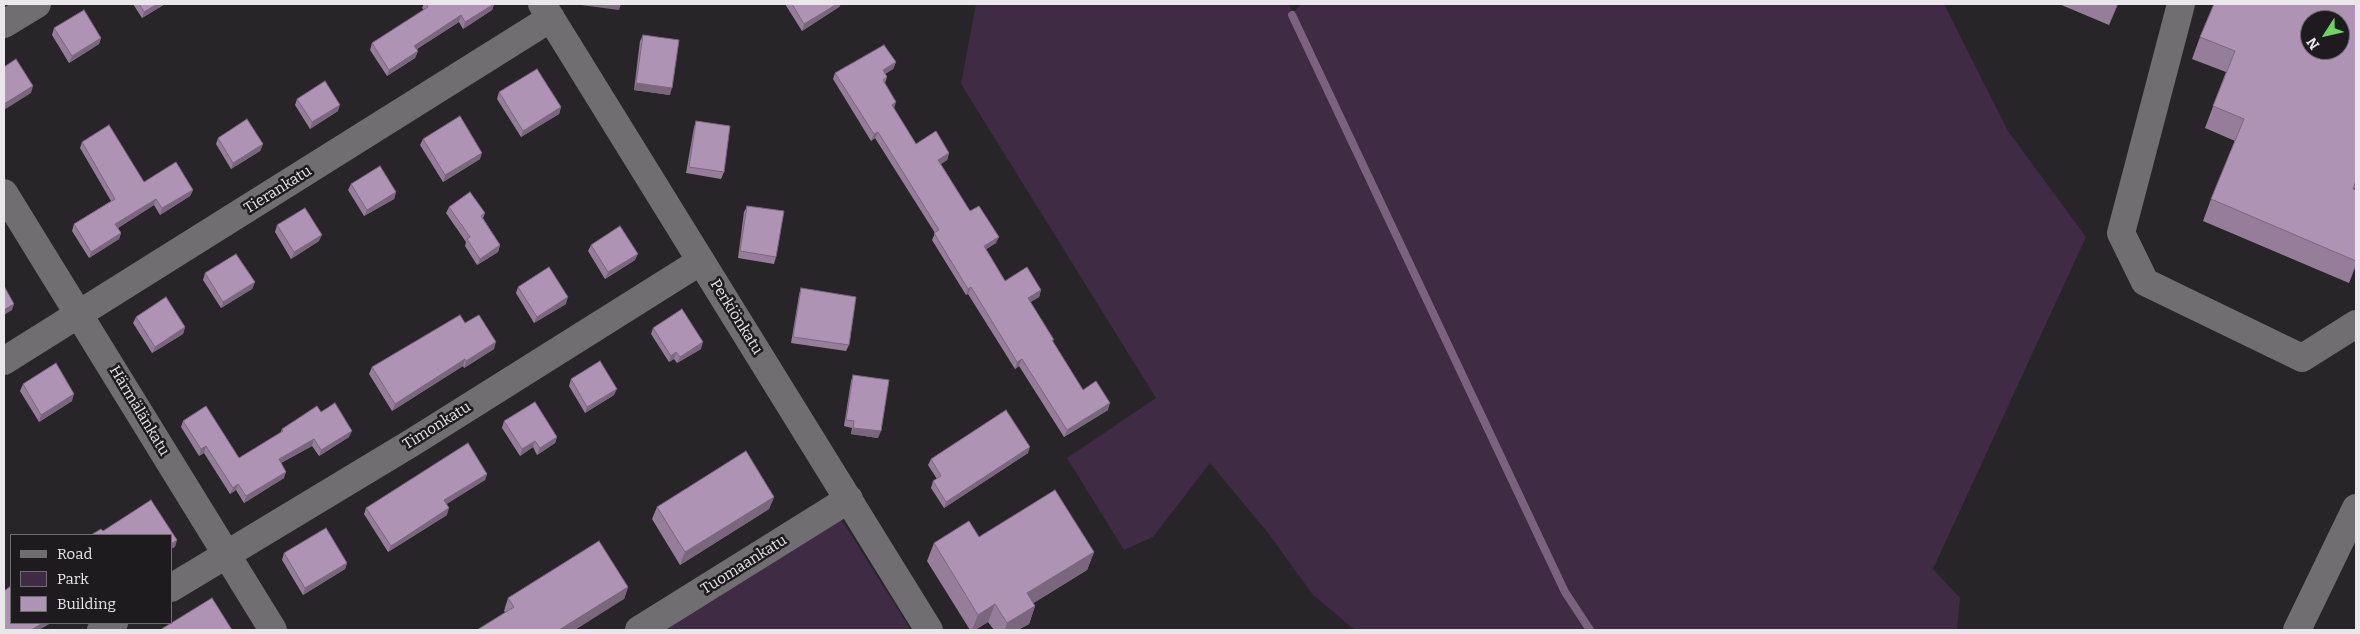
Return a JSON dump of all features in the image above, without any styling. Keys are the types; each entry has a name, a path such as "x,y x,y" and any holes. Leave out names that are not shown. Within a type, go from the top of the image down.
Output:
{"street":[{"path":"4,24 37,4"},
{"path":"2181,4 2121,233 2145,282 2302,358 2356,324"},
{"name":"Perkiönkatu","path":"546,11 929,630"},
{"name":"Tierankatu","path":"4,361 80,314 546,11"},
{"name":"Härmälänkatu","path":"4,193 273,630"},
{"name":"Timonkatu","path":"172,587 413,442 701,261"},
{"name":"Tuomaankatu","path":"639,630 849,499"},
{"path":"2297,630 2356,508"},
{"path":"101,630 112,624"}],"green space":[{"path":"976,4 1289,4 1292,14 1301,4 1944,4 2008,131 2086,237 1933,569 1960,598 1957,630 1355,630 1313,595 1268,533 1210,463 1153,537 1124,550 1067,458 1156,398 961,84"},
{"path":"840,517 911,630 658,630"}],"building":[{"path":"139,4 157,4 144,12"},
{"path":"426,4 494,4 465,22 461,15 414,46 418,51 389,70 372,43 428,7"},
{"path":"792,4 837,4 804,24"},
{"path":"2214,4 2356,4 2356,181 2353,189 2356,190 2356,261 2211,199 2244,119 2213,106 2235,51 2200,37"},
{"path":"84,10 101,38 72,56 54,28"},
{"path":"643,35 679,40 672,88 636,83"},
{"path":"884,45 896,62 883,70 887,77 883,80 896,102 892,105 916,144 936,131 949,153 938,160 970,211 979,206 999,237 984,246 1005,281 1027,267 1041,290 1028,298 1054,340 1052,340 1083,390 1096,381 1110,403 1067,430 1022,359 1017,362 971,287 968,289 934,233 939,230 878,132 874,134 835,73"},
{"path":"16,59 33,86 4,104 4,67"},
{"path":"537,69 561,107 523,131 499,92"},
{"path":"325,81 340,105 312,122 297,99"},
{"path":"460,116 482,153 445,175 423,139"},
{"path":"247,119 263,144 233,163 218,138"},
{"path":"696,121 730,126 724,172 689,167"},
{"path":"109,125 144,182 176,162 193,190 162,208 156,199 115,224 121,233 91,252 74,224 115,199 82,142"},
{"path":"380,166 396,192 367,210 351,184"},
{"path":"470,192 485,213 481,216 500,245 480,259 467,239 470,237 449,207"},
{"path":"747,206 784,211 776,257 740,251"},
{"path":"305,208 322,235 294,252 277,225"},
{"path":"620,226 638,254 608,272 591,245"},
{"path":"236,254 255,282 223,302 205,273"},
{"path":"549,267 568,297 537,317 518,287"},
{"path":"4,286 14,304 4,310"},
{"path":"801,288 856,297 849,345 793,337"},
{"path":"166,297 185,327 155,347 136,317"},
{"path":"682,309 703,342 680,357 676,352 671,356 653,328"},
{"path":"460,315 465,323 479,315 496,342 466,361 465,359 395,404 372,367"},
{"path":"600,361 617,389 587,407 571,379"},
{"path":"56,363 74,394 41,415 23,384"},
{"path":"853,375 889,380 881,431 853,428 854,421 846,420"},
{"path":"535,402 557,437 540,448 535,441 522,449 504,421"},
{"path":"335,403 352,431 321,450 314,439 279,459 286,472 246,496 238,484 233,488 206,446 201,449 183,421 206,406 239,458 283,431 282,429 317,406 321,412"},
{"path":"1006,410 1030,447 946,502 933,481 941,476 931,459"},
{"path":"468,443 487,474 444,500 449,508 391,546 366,508"},
{"path":"746,451 774,497 685,552 657,507"},
{"path":"1055,490 1094,552 1027,593 1035,606 1007,623 995,604 978,615 934,543 969,521 979,537"},
{"path":"151,500 177,540 172,543 172,534 93,534 101,529 103,531"},
{"path":"326,528 347,563 305,588 284,553"},
{"path":"599,541 628,587 559,630 477,630 514,607 508,598"},
{"path":"10,587 10,624 41,624 31,630 4,630 4,591"},
{"path":"212,598 232,630 160,630"}],"waterway":[{"path":"1292,15 1565,592 1590,630"}]}
